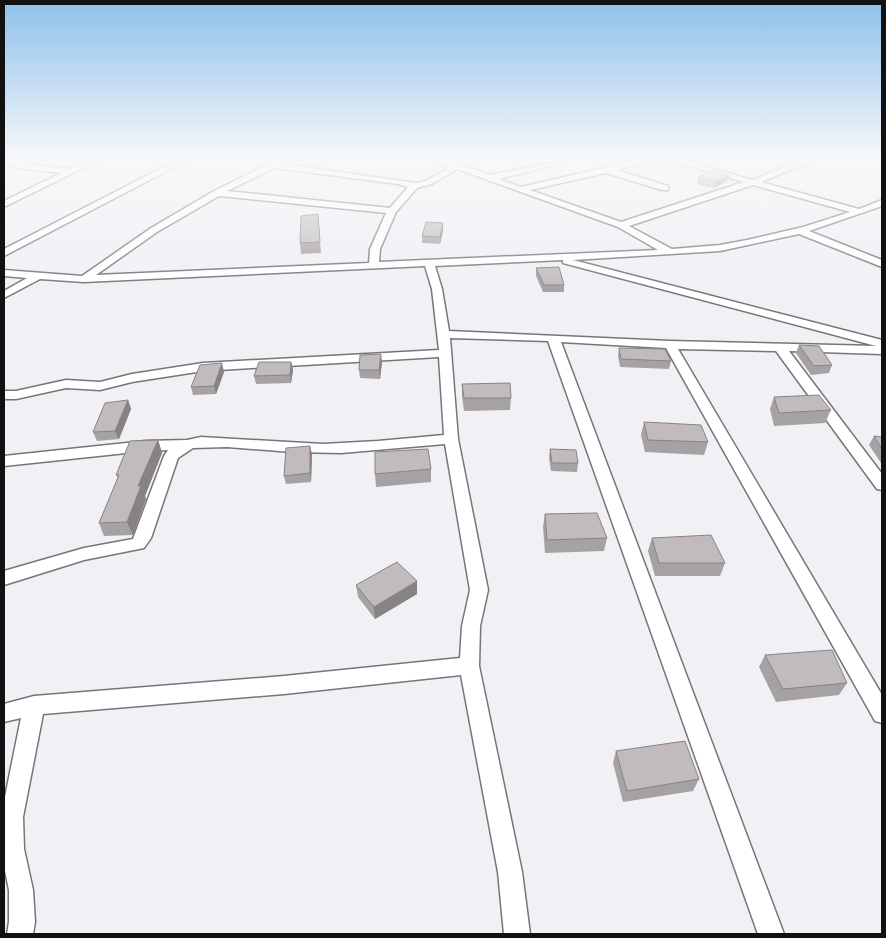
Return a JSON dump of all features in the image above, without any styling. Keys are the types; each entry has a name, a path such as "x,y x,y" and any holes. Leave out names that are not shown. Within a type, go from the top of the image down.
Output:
{"street":[{"path":"4,253 102,203"},
{"path":"84,279 154,230 200,203"},
{"path":"312,203 392,211"},
{"path":"374,266 375,249 392,211 399,203"},
{"path":"559,203 621,225 670,252"},
{"path":"621,225 690,203"},
{"path":"825,203 860,212"},
{"path":"4,273 36,277 84,279 670,252 726,247 798,230 860,212 880,203"},
{"path":"798,230 882,264"},
{"path":"552,257 882,344"},
{"path":"429,264 437,290 444,334 451,439 480,590 471,626 469,666 510,872 517,934"},
{"path":"4,295 36,277"},
{"path":"444,334 670,344 882,350"},
{"path":"553,338 771,934"},
{"path":"670,344 882,714"},
{"path":"779,347 882,485"},
{"path":"4,394 16,395 66,384 100,386 132,378 203,367 445,353"},
{"path":"4,461 145,446 187,445 202,442 305,448 383,446 451,439"},
{"path":"4,578 84,554 138,544 143,538 170,456 187,445"},
{"path":"4,713 34,705 284,685 469,666"},
{"path":"20,934 22,922 21,890 12,849 12,817 34,705"}],"building":[{"path":"318,214 320,242 300,243 301,216"},
{"path":"426,222 443,223 440,237 422,236"},
{"path":"559,267 564,285 544,285 536,268"},
{"path":"799,345 819,346 832,365 814,366"},
{"path":"619,348 665,349 671,361 621,359"},
{"path":"381,354 379,370 359,370 360,355"},
{"path":"259,362 291,362 290,375 254,376"},
{"path":"222,363 214,386 191,387 200,365"},
{"path":"510,383 511,398 464,398 462,384"},
{"path":"819,395 831,410 779,413 774,397"},
{"path":"128,400 115,431 93,432 105,403"},
{"path":"644,422 701,425 708,442 648,440"},
{"path":"874,436 882,437 882,449"},
{"path":"158,440 138,486 141,486 127,522 99,523 119,475 116,475 130,441"},
{"path":"310,446 310,473 284,476 286,448"},
{"path":"428,449 431,469 375,474 375,452"},
{"path":"550,449 576,450 578,463 552,463"},
{"path":"597,513 607,538 547,540 545,514"},
{"path":"711,535 725,563 659,563 652,538"},
{"path":"397,562 417,581 374,607 356,585"},
{"path":"832,650 847,683 783,689 765,655"},
{"path":"685,741 699,779 627,791 616,751"}]}
